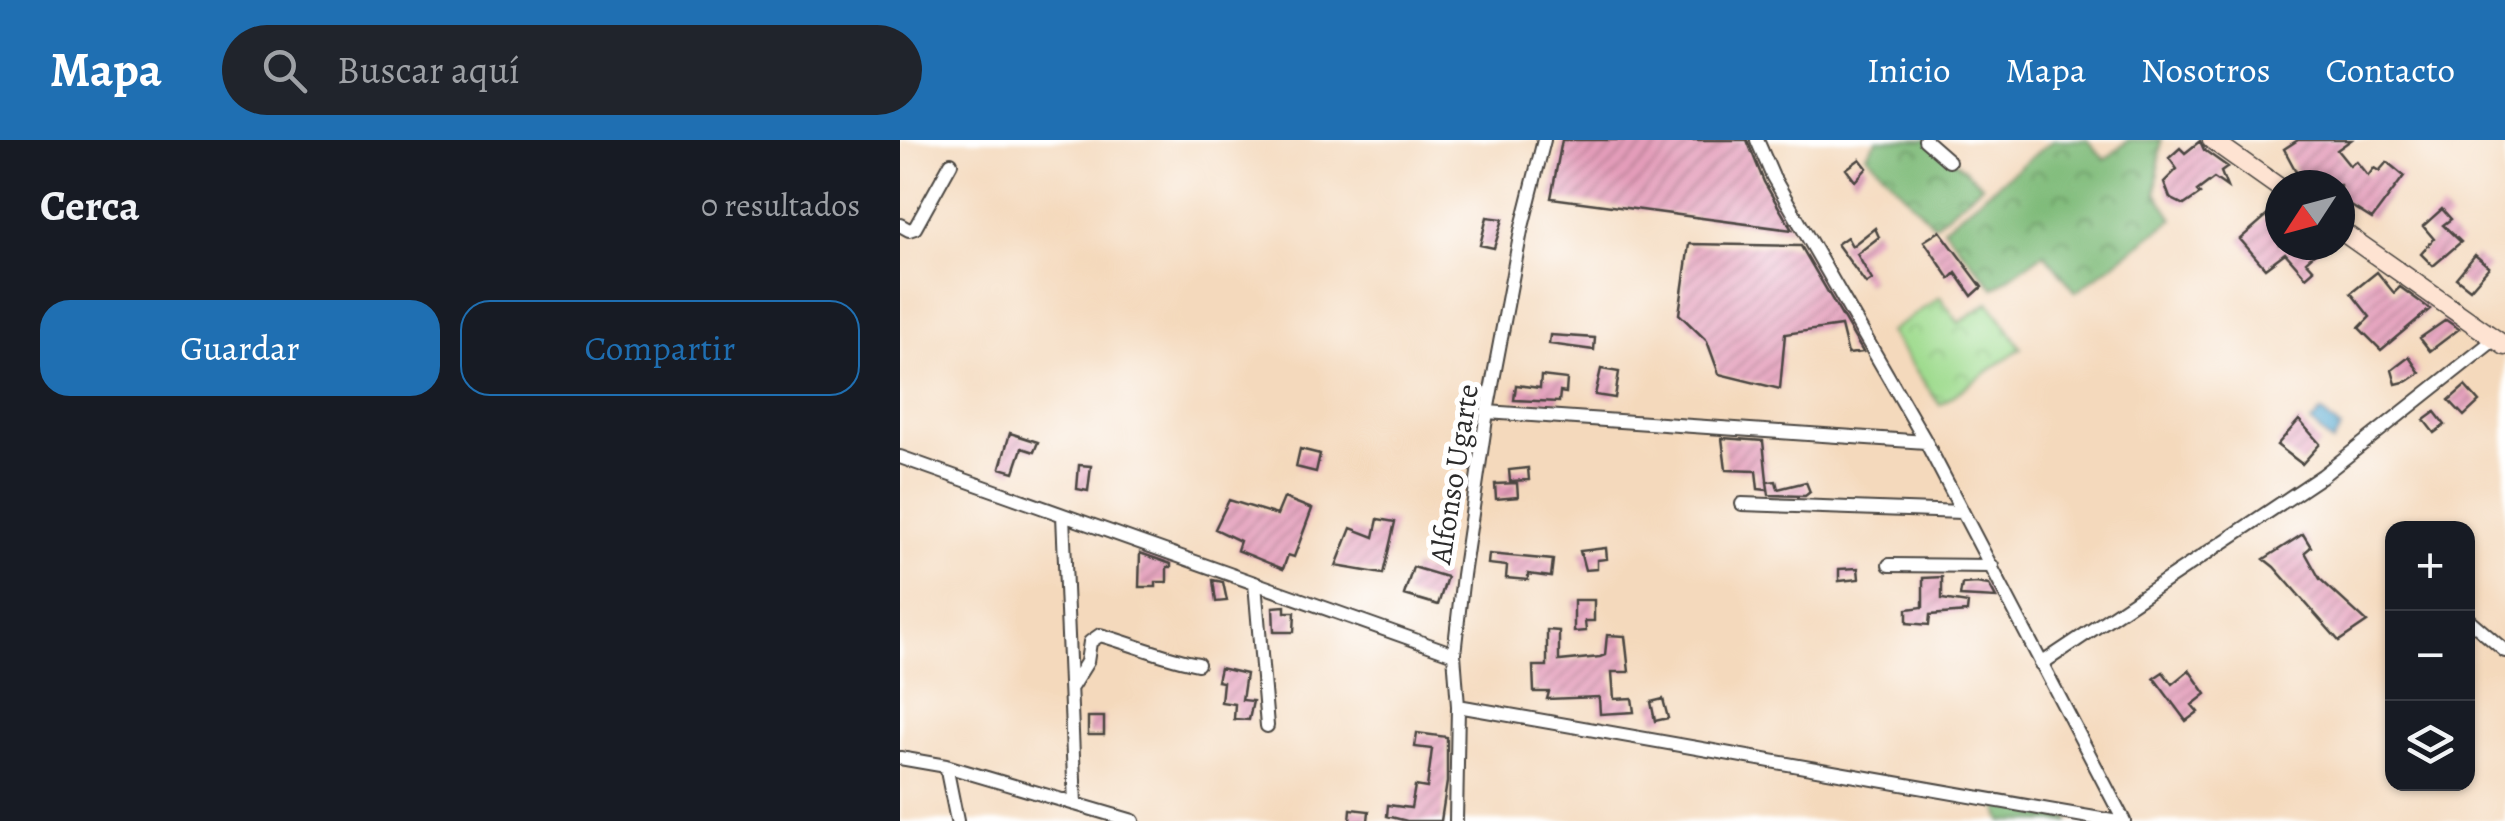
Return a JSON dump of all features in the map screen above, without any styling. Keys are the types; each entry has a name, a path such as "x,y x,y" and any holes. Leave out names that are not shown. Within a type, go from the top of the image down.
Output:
{"main road":[{"path":"2212,140 2265,177"},
{"path":"2355,240 2500,342"}],"street":[{"name":"Alfonso Ugarte","path":"1456,821 1458,706 1454,654 1487,412 1521,231 1544,140"},
{"path":"1757,140 1773,177 1926,442 2124,821"},
{"path":"1925,140 1949,162"},
{"path":"900,225 909,230 915,228 951,163"},
{"path":"2040,664 2322,476 2500,342"},
{"path":"1487,412 1926,442"},
{"path":"900,457 1454,654"},
{"path":"1742,504 1962,512"},
{"path":"1062,515 1075,804"},
{"path":"1890,565 1992,566"},
{"path":"1255,583 1266,726"},
{"path":"2475,625 2505,652"},
{"path":"1072,686 1086,662 1090,642 1100,635 1198,664"},
{"path":"1458,706 2112,821"},
{"path":"900,758 946,766 1133,821"},
{"path":"946,766 957,821"}],"green space":[{"path":"1877,140 1931,140 1982,185 1934,225 1866,154"},
{"path":"2053,140 2087,140 2105,160 2129,140 2161,140 2156,193 2173,219 2076,292 2044,253 1994,288 1943,228"},
{"path":"1940,297 1959,323 1989,302 2021,348 1940,405 1889,332"},
{"path":"1997,806 2069,818 2069,821 2002,821"}],"water":[{"path":"2321,412 2341,429 2332,443 2311,423"}],"building":[{"path":"1562,140 1747,140 1764,182 1792,230 1551,198"},
{"path":"2298,140 2351,140 2337,150 2350,166 2356,161 2368,176 2387,162 2404,176 2372,219 2355,208 2355,170 2295,170 2284,149"},
{"path":"2200,141 2204,150 2228,167 2221,172 2227,187 2214,178 2184,205 2170,198 2164,182 2177,169 2169,158 2180,148 2185,153"},
{"path":"1860,159 1867,168 1855,181 1846,169"},
{"path":"2442,209 2451,219 2443,225 2461,242 2433,266 2421,254 2434,239 2423,226"},
{"path":"1487,217 1503,219 1494,248 1480,245"},
{"path":"2265,217 2265,260 2276,260 2265,268 2240,239"},
{"path":"1875,228 1879,237 1857,254 1872,280 1866,284 1837,244 1847,237 1852,246"},
{"path":"1940,231 1982,287 1972,296 1956,273 1950,279 1924,241"},
{"path":"1689,244 1801,246 1863,352 1848,354 1841,326 1785,334 1780,389 1719,374 1707,341 1679,314"},
{"path":"2475,255 2489,267 2470,289 2456,278"},
{"path":"2291,260 2307,260 2314,270 2306,277"},
{"path":"2377,272 2394,293 2400,287 2430,309 2381,350 2359,328 2370,317 2351,293"},
{"path":"2446,320 2459,329 2430,351 2420,338"},
{"path":"1550,335 1595,338 1594,350 1549,344"},
{"path":"2409,357 2420,373 2396,384 2392,370"},
{"path":"1601,369 1619,372 1615,398 1595,395"},
{"path":"1541,376 1567,379 1566,393 1560,392 1559,402 1514,400 1516,385 1540,388"},
{"path":"2465,386 2479,402 2464,416 2449,400"},
{"path":"2435,412 2445,425 2434,433 2424,420"},
{"path":"2299,420 2320,444 2302,464 2277,445"},
{"path":"1010,433 1038,442 1034,452 1022,448 1014,472 1000,468"},
{"path":"1722,438 1763,441 1768,490 1758,489 1756,471 1726,470"},
{"path":"1300,449 1320,454 1316,472 1296,467"},
{"path":"1079,465 1091,466 1088,491 1077,489"},
{"path":"1528,468 1529,480 1510,481 1509,470"},
{"path":"1776,481 1778,489 1806,482 1810,492 1805,496 1769,495 1767,482"},
{"path":"1517,483 1518,497 1496,499 1495,484"},
{"path":"1284,498 1312,509 1294,557 1288,555 1283,569 1237,550 1240,541 1215,529 1229,500 1277,515"},
{"path":"1378,519 1395,522 1383,574 1336,566 1351,528 1374,537"},
{"path":"2303,534 2311,547 2305,552 2320,579 2367,622 2339,641 2264,559"},
{"path":"1606,548 1607,559 1597,560 1597,569 1585,570 1580,551"},
{"path":"1140,553 1171,564 1167,567 1167,582 1139,587"},
{"path":"1489,554 1553,560 1551,577 1528,574 1528,580 1506,578 1507,566 1488,564"},
{"path":"1413,567 1447,577 1438,605 1404,595"},
{"path":"1858,568 1859,579 1839,581 1839,569"},
{"path":"1942,577 1942,599 1968,603 1967,612 1930,615 1929,625 1907,623 1907,609 1923,607 1923,578"},
{"path":"1213,580 1223,582 1227,601 1216,602"},
{"path":"1962,584 1989,585 1996,598 1960,596"},
{"path":"1574,600 1594,600 1594,621 1585,621 1586,631 1574,632"},
{"path":"1285,606 1285,612 1295,612 1294,632 1274,632 1273,607"},
{"path":"1547,630 1559,631 1559,661 1600,657 1605,655 1607,635 1625,636 1629,672 1612,672 1614,699 1632,698 1634,712 1600,714 1599,697 1547,699 1549,692 1534,692 1533,666 1547,666"},
{"path":"1220,668 1246,674 1242,700 1253,701 1249,720 1234,719 1235,704 1221,702 1223,682 1217,681"},
{"path":"2189,670 2206,694 2192,705 2198,712 2186,721 2154,678 2163,672 2172,684"},
{"path":"1663,699 1668,718 1655,721 1651,702"},
{"path":"1088,717 1104,717 1104,735 1088,735"},
{"path":"1417,733 1447,737 1447,782 1441,821 1407,821 1387,816 1388,805 1411,808 1415,786 1427,788 1432,749 1415,747"},
{"path":"1351,809 1369,811 1368,821 1350,821"}]}
